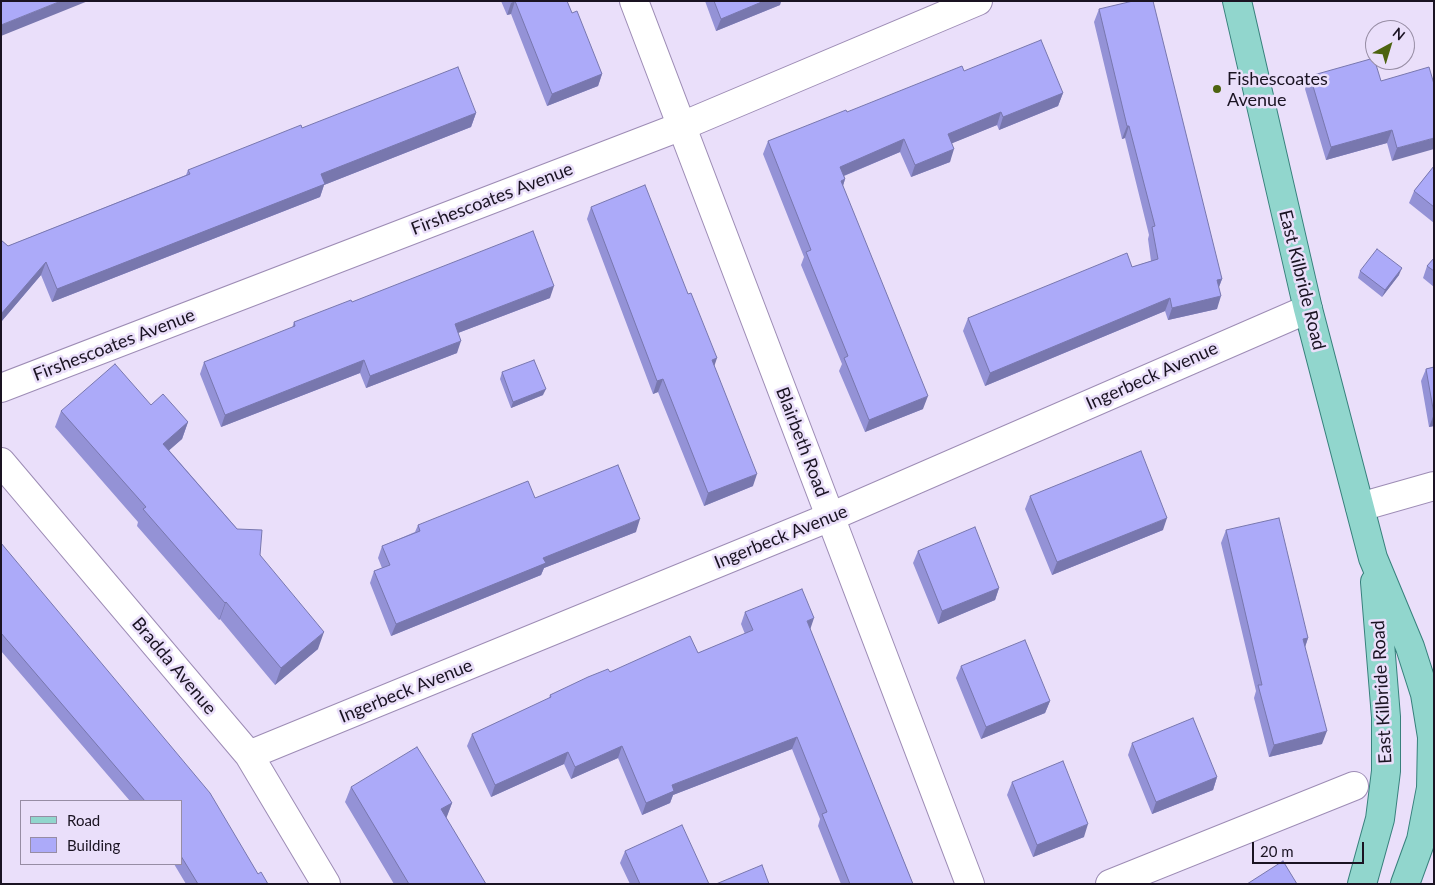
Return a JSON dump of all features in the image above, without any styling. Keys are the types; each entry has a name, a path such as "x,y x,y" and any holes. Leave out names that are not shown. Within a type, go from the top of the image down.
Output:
{"main road":[{"name":"East Kilbride Road","path":"1236,1 1308,309 1373,558 1410,648 1425,694 1432,736 1433,765 1428,812 1421,840 1405,884"},
{"name":"East Kilbride Road","path":"1362,884 1380,819 1386,771 1386,717 1373,558"}],"street":[{"name":"Blairbeth Road","path":"634,1 970,884"},
{"name":"Firshescoates Avenue","path":"1,388 682,126 978,1"},
{"name":"Ingerbeck Avenue","path":"249,755 830,517 1308,309"},
{"name":"Bradda Avenue","path":"1,462 249,755 326,884"},
{"path":"1360,507 1434,486"},
{"path":"1110,884 1354,786"}],"building":[{"path":"1,1 61,1 1,25"},
{"path":"515,1 567,1 572,13 577,11 602,74 552,94"},
{"path":"714,1 764,1 721,19"},
{"path":"1133,1 1153,1 1222,279 1217,280 1221,296 1172,308 1170,298 990,373 968,318 1127,253 1132,267 1158,259 1152,227 1155,226 1129,126 1127,126 1099,9"},
{"path":"1041,40 1063,93 1003,117 1001,112 948,134 954,149 915,165 904,139 840,167 845,179 841,181 928,396 869,420 844,358 848,356 806,252 811,250 768,141 962,66 964,71"},
{"path":"1365,61 1365,70 1378,70 1381,81 1429,67 1434,84 1434,138 1397,148 1392,130 1331,147 1310,76"},
{"path":"458,67 476,113 321,174 325,184 57,289 46,262 1,314 1,240 8,246 190,174 188,170 301,125 302,128"},
{"path":"1434,166 1434,207 1414,191"},
{"path":"645,185 688,294 691,293 717,358 712,360 757,474 708,493 663,379 657,381 591,207"},
{"path":"533,231 554,286 455,324 461,341 370,376 364,360 225,415 204,362 295,326 294,322 351,300 352,302"},
{"path":"1377,249 1402,268 1385,290 1360,271"},
{"path":"1434,258 1434,271 1427,266"},
{"path":"534,360 546,389 513,402 502,372"},
{"path":"115,364 151,405 163,394 188,422 163,444 237,529 262,530 260,555 324,632 281,668 226,602 143,509 146,507 61,411"},
{"path":"1434,367 1434,414 1426,369"},
{"path":"1141,451 1167,518 1057,562 1030,496"},
{"path":"618,465 640,519 543,558 546,563 396,624 374,571 390,565 382,546 420,531 418,525 528,481 535,498"},
{"path":"1279,518 1308,638 1303,639 1327,731 1274,745 1258,685 1262,685 1226,530"},
{"path":"975,527 999,588 942,611 918,551"},
{"path":"1,543 210,793 258,874 261,872 268,884 198,884 182,858 182,800 144,800 1,633"},
{"path":"802,589 814,618 807,621 913,884 850,884 822,814 827,812 797,737 672,785 674,791 646,803 622,746 575,767 568,752 495,785 472,734 551,697 550,695 588,677 608,669 610,672 690,636 698,653 753,630 745,612"},
{"path":"1025,640 1050,701 986,727 961,666"},
{"path":"1193,718 1217,777 1156,802 1132,743"},
{"path":"417,747 452,803 441,809 486,884 409,884 351,787"},
{"path":"1063,761 1088,824 1037,845 1012,782"},
{"path":"682,825 709,884 640,884 625,851"},
{"path":"1283,861 1297,884 1247,884"},
{"path":"762,865 769,884 716,884"}],"place":[{"name":"Fishescoates Avenue","path":"1217,89"}]}
